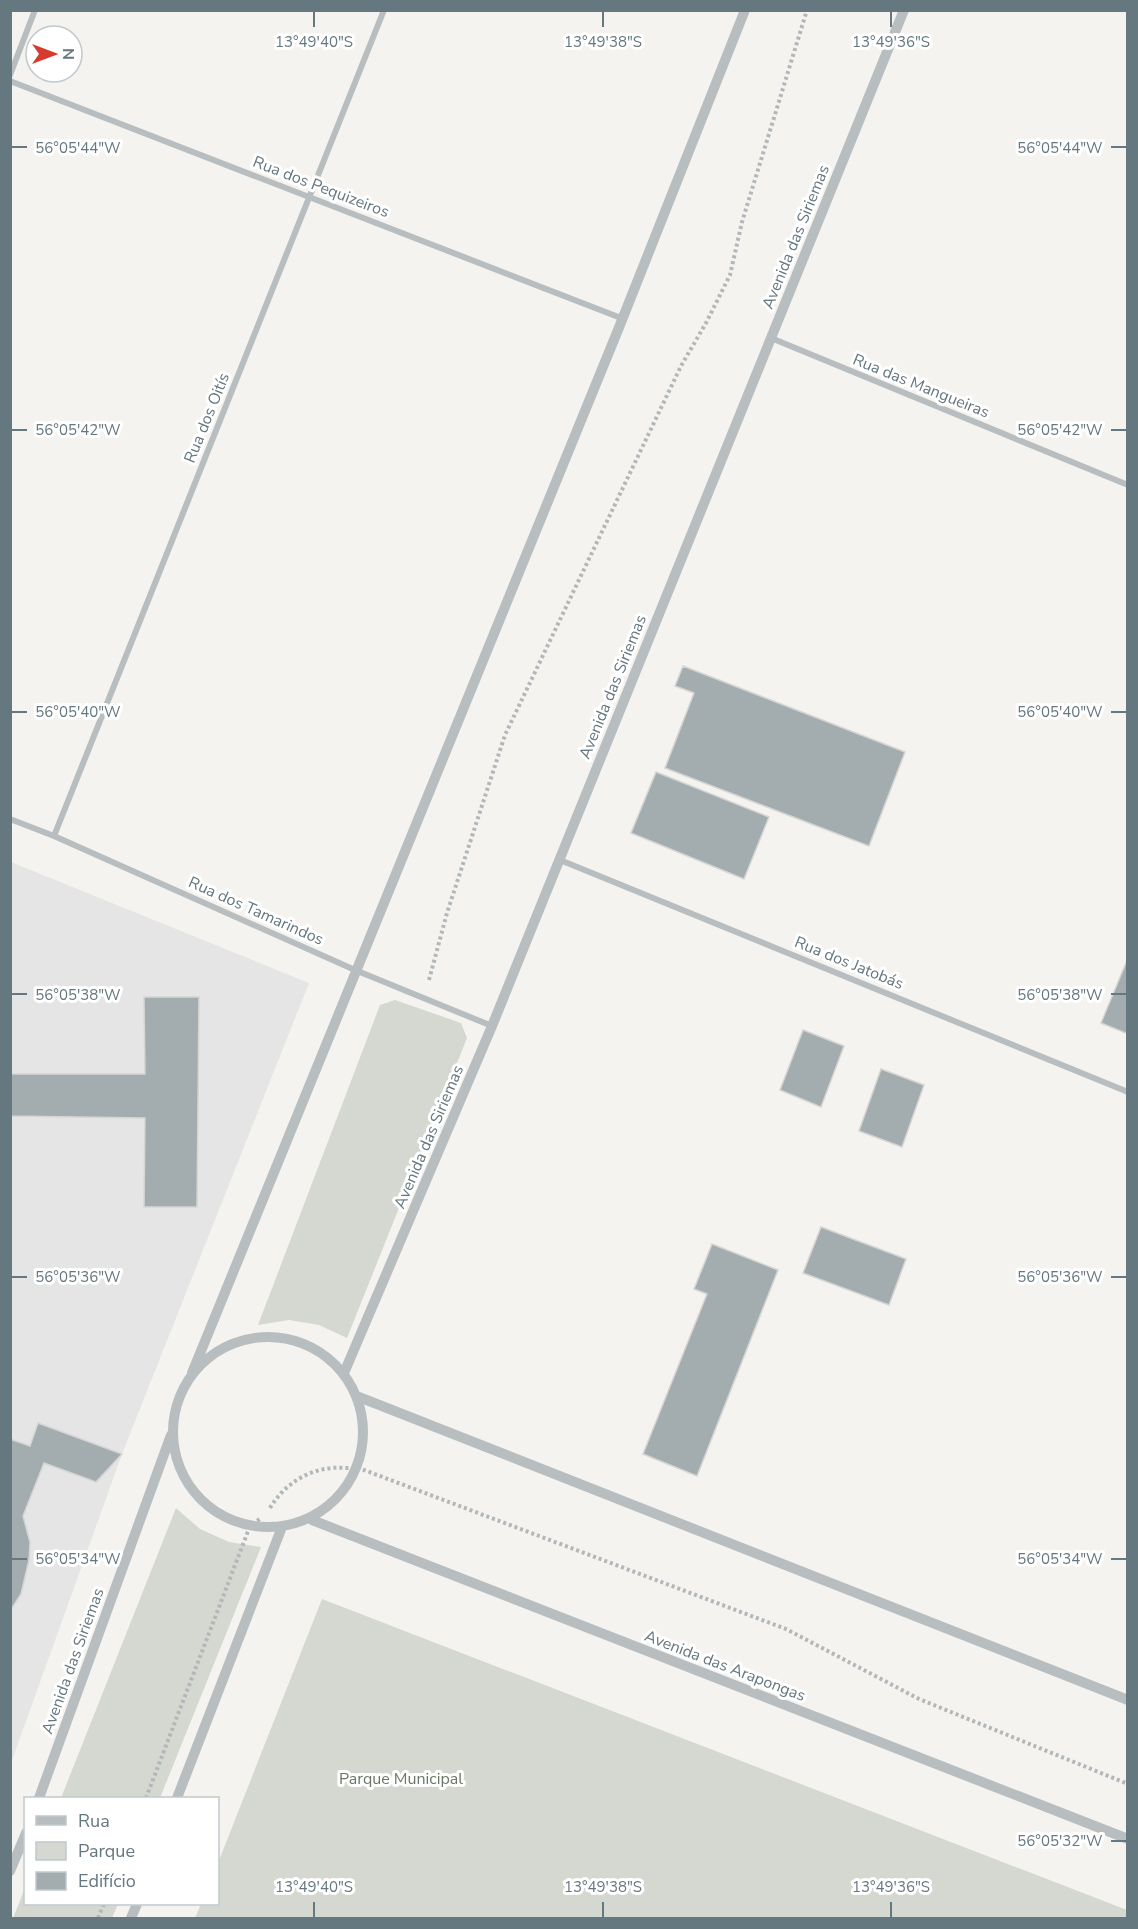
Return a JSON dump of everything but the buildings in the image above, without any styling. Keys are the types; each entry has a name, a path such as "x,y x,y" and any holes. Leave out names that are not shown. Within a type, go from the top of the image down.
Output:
{"street":[{"path":"10,75 35,10"},
{"name":"Rua dos Oitís","path":"54,836 384,10"},
{"path":"192,1373 214,1352 242,1339 272,1336 301,1342 327,1357 344,1373 359,1397 363,1437 356,1467 339,1495 312,1520 282,1527 250,1526 219,1515 194,1493 177,1464 172,1432 177,1399 192,1373 745,10"},
{"name":"Avenida das Siriemas","path":"344,1373 492,1026 904,10"},
{"name":"Rua dos Pequizeiros","path":"10,81 621,318"},
{"name":"Rua das Mangueiras","path":"771,338 1128,485"},
{"name":"Rua dos Tamarindos","path":"10,819 54,836 355,970 492,1026"},
{"name":"Rua dos Jatobás","path":"560,860 1128,1092"},
{"path":"359,1397 1128,1700"},
{"name":"Avenida das Siriemas","path":"39,1797 172,1432"},
{"name":"Avenida das Arapongas","path":"312,1520 1128,1839"},
{"path":"177,1797 282,1527"},
{"path":"10,1871 24,1838"}],"path":[{"path":"424,998 447,914 505,735 681,366 730,275 742,222 807,10"}],"shaded area":[{"path":"11,862 309,983 122,1454 11,1763"}],"green space":[{"path":"395,1000 461,1023 467,1038 347,1338 319,1325 289,1320 258,1325 380,1005"},
{"path":"176,1508 200,1529 229,1542 261,1547 160,1797 61,1797"},
{"name":"Parque Municipal","path":"322,1599 1127,1910 1127,1918 195,1918 201,1905 219,1905 219,1860"},
{"path":"24,1890 24,1905 118,1905 112,1918 13,1918"}]}
